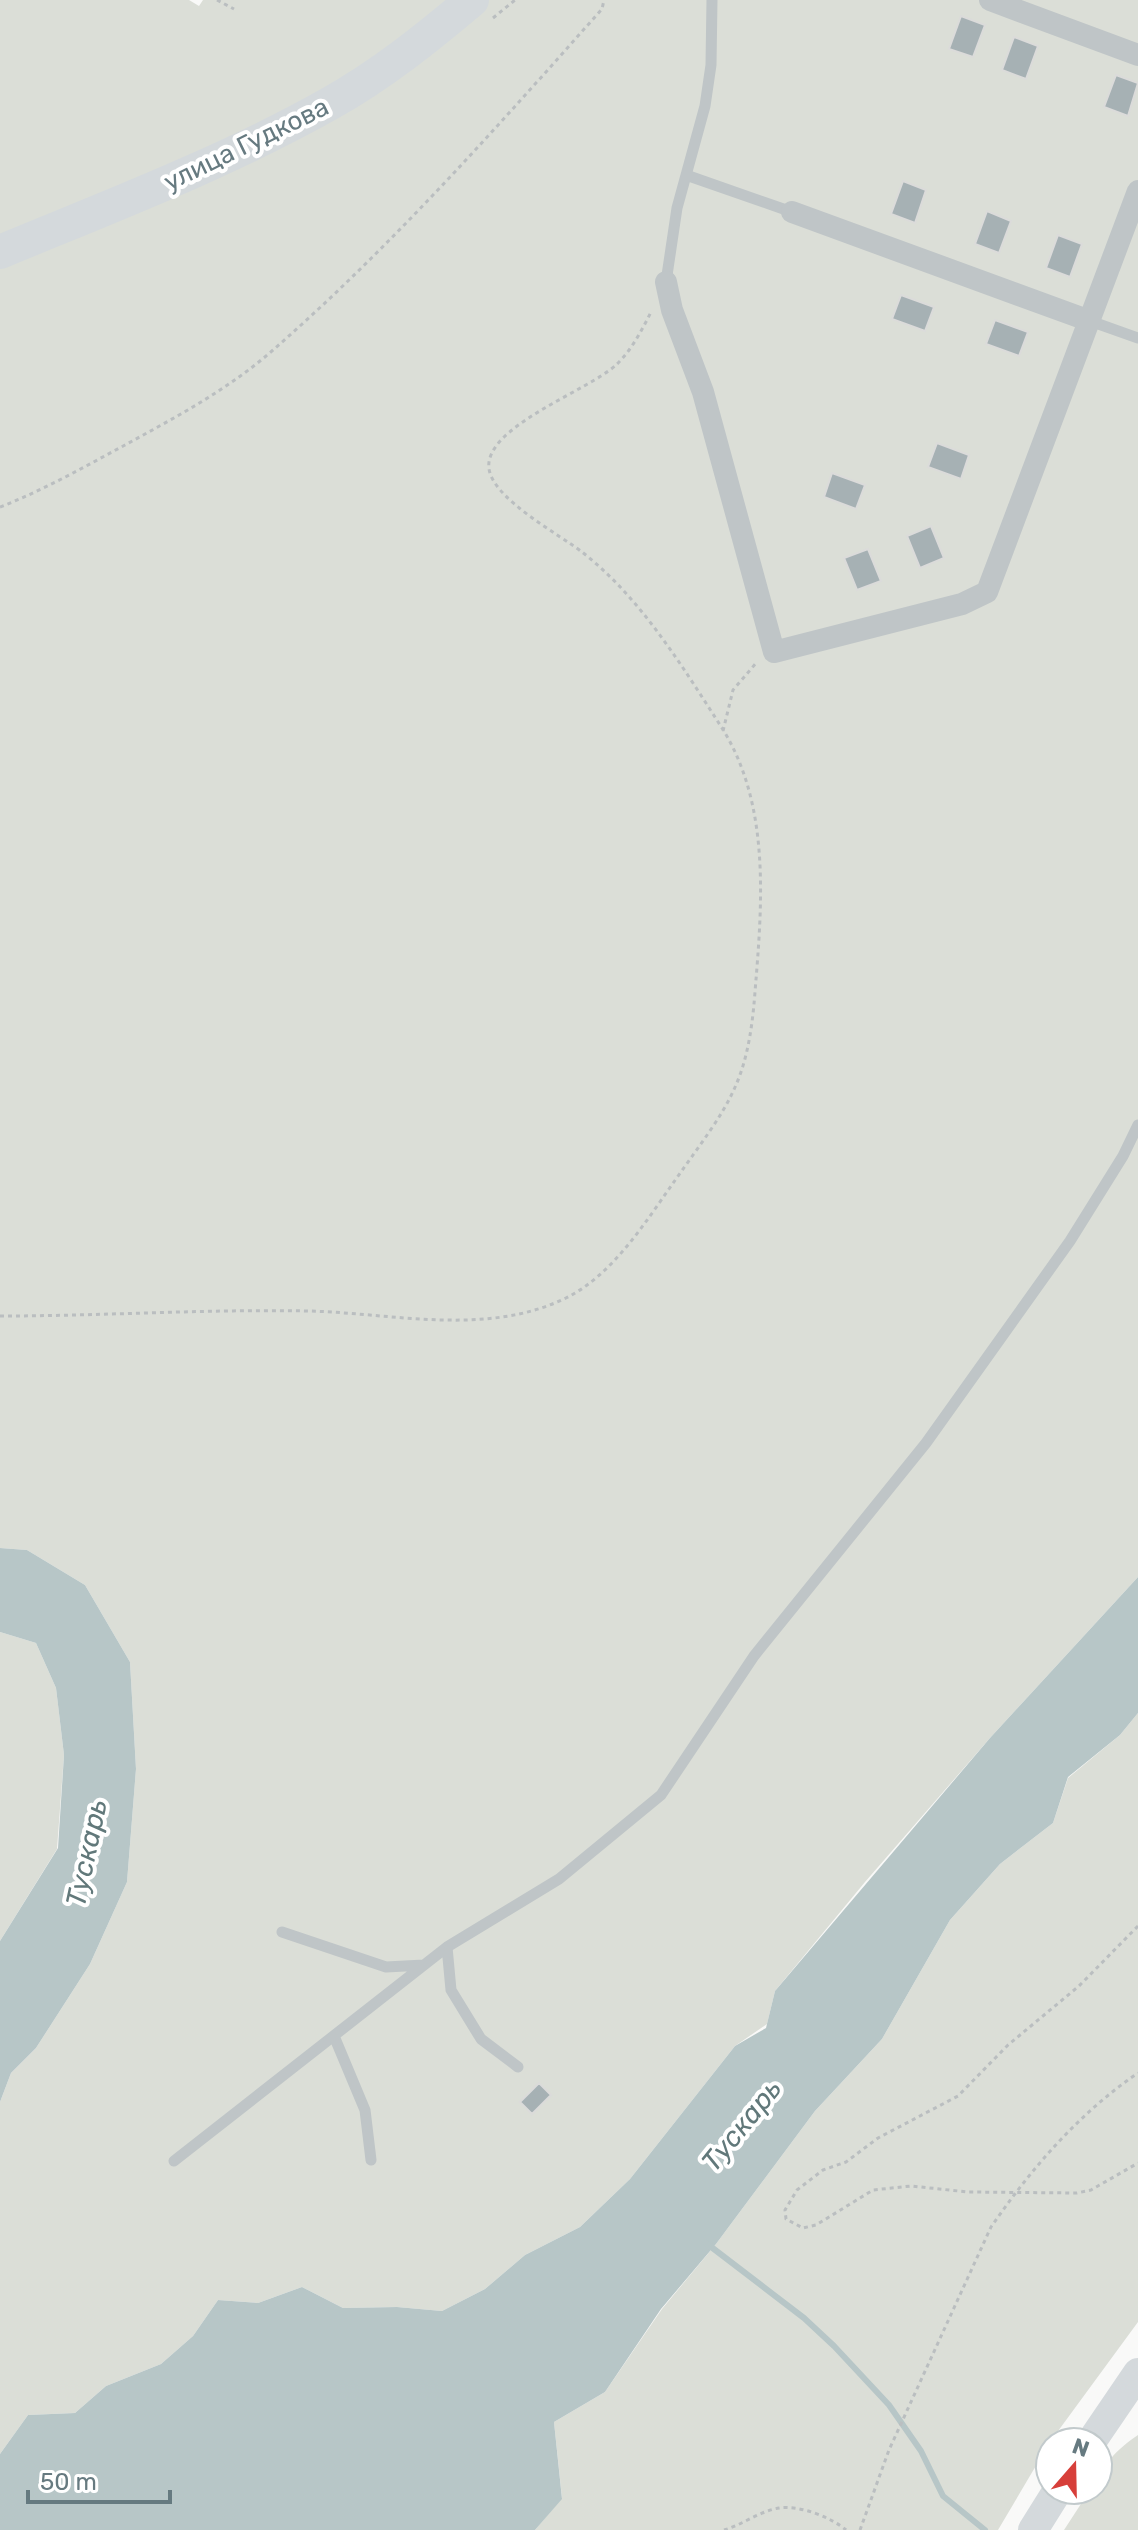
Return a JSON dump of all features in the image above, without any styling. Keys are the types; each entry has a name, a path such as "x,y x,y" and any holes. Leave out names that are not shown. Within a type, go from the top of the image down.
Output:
{"main road":[{"name":"улица Гудкова","path":"0,252 237,152 331,103 411,50 472,0"},
{"path":"1102,2426 1138,2373"},
{"path":"1036,2525 1048,2506"}],"street":[{"path":"990,0 1138,55"},
{"path":"666,282 672,310 703,392 774,652 962,604 987,592 1138,191"},
{"path":"792,212 1090,321"}],"lane":[{"path":"666,282 686,175 705,106 711,65 712,0"},
{"path":"686,175 792,212"},
{"path":"1090,321 1138,338"},
{"path":"174,2161 447,1947 559,1879 661,1795 754,1656 926,1443 1070,1241 1123,1156 1138,1125"},
{"path":"282,1932 386,1967 424,1965"},
{"path":"447,1947 451,1990 481,2039 518,2067"},
{"path":"334,2036 365,2110 371,2160"}],"path":[{"path":"217,0 234,9"},
{"path":"0,507 36,493 195,406 271,352 372,256 514,108 602,9 604,0"},
{"path":"0,1316 307,1311 467,1322 543,1307 570,1296 601,1273 639,1231 715,1126 734,1096 752,1038 761,920 760,863 748,784 723,731 653,626 612,576 518,507 492,479 488,464 493,449 513,427 592,385 621,361 666,282"},
{"path":"723,731 727,706 743,673 774,652"},
{"path":"1138,1926 1101,1966 1008,2045 958,2096 878,2138 846,2162 823,2170 797,2190 785,2210 786,2219 803,2228 816,2225 858,2196 890,2186 1014,2194 1091,2190 1138,2163"},
{"path":"860,2530 889,2450 991,2227 1014,2194 1071,2129 1138,2073"},
{"path":"724,2530 778,2508 804,2511 833,2520 846,2530"}],"shaded area":[{"path":"0,0 189,0 199,6 203,0 1138,0 1138,1577 990,1738 865,1882 775,1991 767,2024 735,2046 630,2179 580,2227 525,2255 485,2289 442,2311 397,2307 343,2308 302,2287 258,2303 218,2300 193,2336 161,2364 106,2386 75,2413 28,2415 0,2454 0,2102 11,2073 36,2048 90,1964 127,1882 136,1769 130,1662 85,1585 27,1550 0,1548"},
{"path":"0,1632 36,1643 56,1688 64,1755 57,1849 0,1941"},
{"path":"1138,1713 1138,2322 1062,2426 1034,2426 1034,2469 998,2530 535,2530 562,2498 554,2422 605,2392 662,2309 716,2244 815,2111 882,2039 950,1920 1000,1864 1053,1823 1068,1778 1120,1735"},
{"path":"1138,2435 1138,2530 1064,2530 1080,2506 1114,2506 1114,2455"}],"water":[{"name":"Тускарь","path":"0,1548 27,1550 85,1585 130,1662 136,1769 127,1882 90,1964 36,2048 11,2073 0,2102 0,1941 58,1848 64,1755 56,1688 36,1643 0,1632"},
{"name":"Тускарь","path":"1138,1577 1138,1713 1120,1735 1068,1777 1053,1823 1000,1864 950,1920 882,2039 815,2111 716,2244 661,2309 605,2392 554,2422 562,2499 535,2530 0,2530 0,2454 28,2415 75,2413 106,2386 161,2364 193,2336 218,2300 258,2303 302,2287 343,2308 397,2307 442,2311 485,2289 525,2255 580,2227 630,2179 735,2046 766,2028 775,1991 990,1738"}],"building":[{"path":"961,16 985,25 973,57 949,49"},
{"path":"1014,37 1038,46 1026,79 1002,70"},
{"path":"1116,75 1138,83 1128,116 1104,107"},
{"path":"903,181 926,190 915,223 891,214"},
{"path":"987,211 1011,221 999,253 975,244"},
{"path":"1058,235 1082,244 1070,277 1046,268"},
{"path":"901,295 934,307 925,331 892,319"},
{"path":"995,320 1028,332 1019,356 986,344"},
{"path":"937,443 969,455 961,479 928,467"},
{"path":"832,473 865,485 856,509 824,497"},
{"path":"931,526 944,558 920,568 907,536"},
{"path":"868,549 881,581 857,590 844,558"},
{"path":"539,2083 551,2095 532,2114 520,2102"}],"waterway":[{"path":"706,2243 804,2318 834,2346 889,2405 921,2451 943,2496 985,2530"}]}
